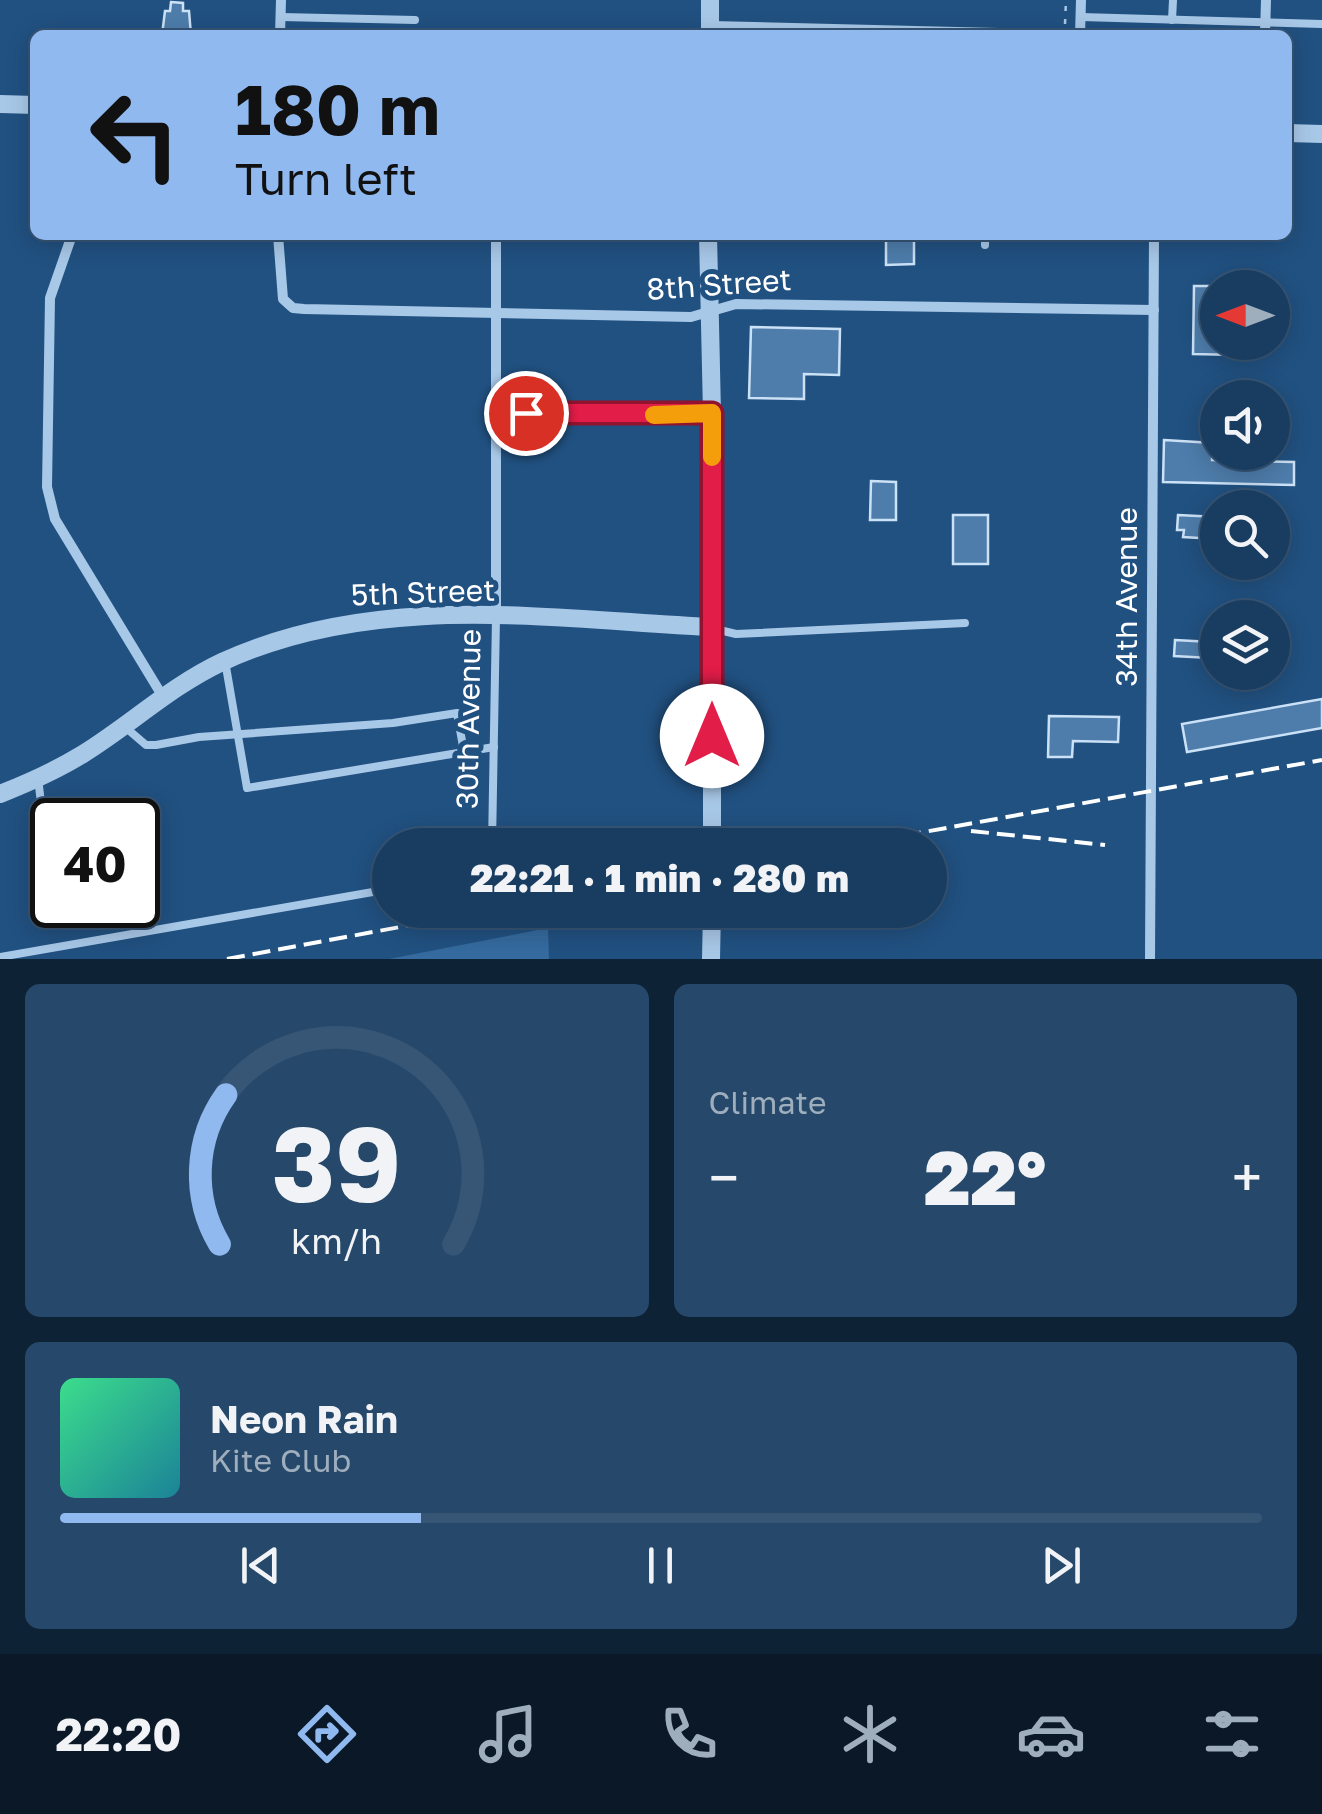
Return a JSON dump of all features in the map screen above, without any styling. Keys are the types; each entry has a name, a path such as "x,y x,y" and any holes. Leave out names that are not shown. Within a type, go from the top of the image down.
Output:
{"street":[{"path":"280,30 281,0"},
{"path":"710,0 711,30"},
{"path":"1080,30 1081,0"},
{"path":"1265,29 1266,0"},
{"path":"0,104 30,105"},
{"path":"1292,133 1322,134"},
{"path":"70,240 50,298 47,486 55,520 162,697"},
{"name":"8th Street","path":"278,240 281,293 288,305 304,309 691,317 736,304 1154,310"},
{"name":"30th Avenue","path":"496,240 496,616"},
{"path":"708,240 712,828"},
{"name":"34th Avenue","path":"1150,959 1154,240"},
{"name":"5th Street","path":"0,794 82,755 162,697 225,660 280,639 350,622 419,616 496,616 711,627"},
{"path":"711,959 712,928"}],"lane":[{"path":"1172,20 1173,0"},
{"path":"280,16 415,20"},
{"path":"1081,17 1265,29 1322,24"},
{"path":"496,412 618,416 712,413"},
{"name":"30th Avenue","path":"492,828 496,616"},
{"path":"711,627 736,634 965,623"},
{"path":"225,660 247,788 494,747"},
{"path":"124,726 146,745 291,728 393,723 457,713 464,752"},
{"path":"38,778 40,798"},
{"path":"0,957 372,893"}],"path":[{"path":"1065,30 1066,0"}],"shaded area":[{"path":"548,928 549,959 389,959"}],"building":[{"path":"171,2 183,3 183,11 189,11 191,30 163,30 165,11 170,11"},
{"path":"886,240 914,240 914,264 886,265"},
{"path":"1194,286 1200,286 1200,354 1193,354"},
{"path":"751,327 840,329 839,375 804,374 804,399 749,398"},
{"path":"1164,440 1200,442 1200,470 1290,470 1290,462 1294,462 1294,485 1163,482"},
{"path":"871,481 896,482 896,520 870,520"},
{"path":"953,515 988,515 988,564 953,564"},
{"path":"1178,515 1200,516 1200,538 1183,537 1184,530 1177,530"},
{"path":"1175,640 1200,641 1200,657 1174,656"},
{"path":"1322,699 1322,728 1187,752 1182,724"},
{"path":"1049,716 1119,717 1118,742 1073,741 1072,757 1048,757"}],"railway":[{"path":"946,828 1322,760"},
{"path":"971,831 1105,845"},
{"path":"227,959 395,928"}],"slow traffic":[{"path":"654,415 712,413 712,457"}],"route":[{"path":"526,413 712,413 712,736"}]}
